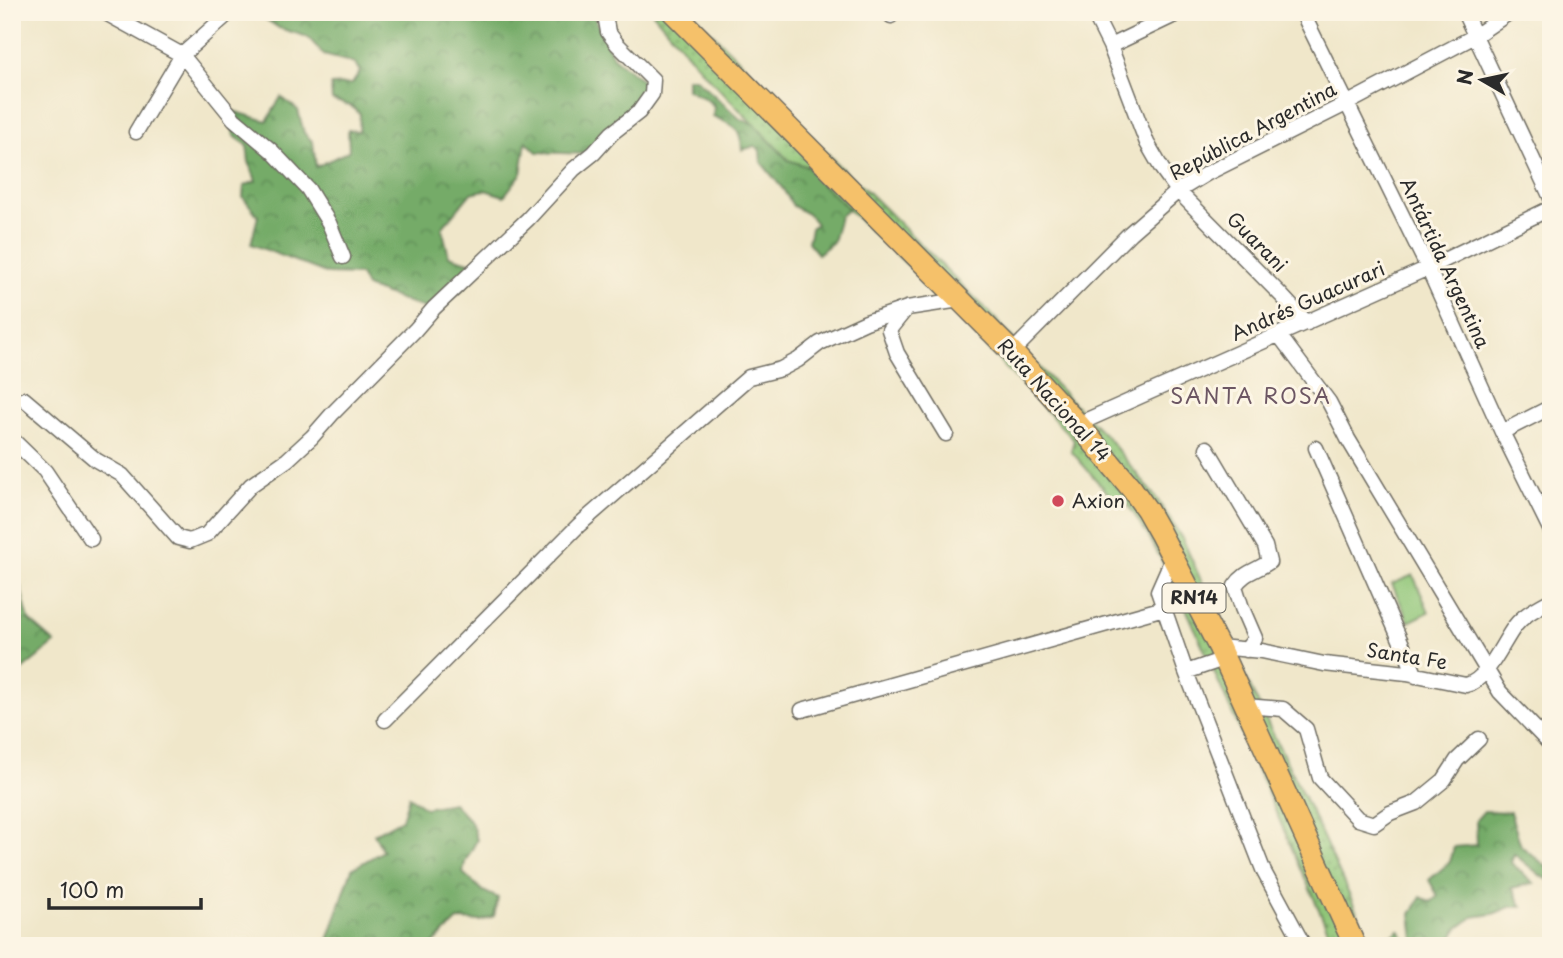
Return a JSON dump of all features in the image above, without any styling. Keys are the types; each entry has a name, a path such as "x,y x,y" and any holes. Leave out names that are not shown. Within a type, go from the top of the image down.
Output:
{"highway":[{"name":"Ruta Nacional 14","path":"673,12 1012,352 1078,424 1132,489 1173,557 1222,653 1355,946"}],"street":[{"path":"104,12 182,55 234,119 272,151 308,189 329,223 343,257"},
{"path":"136,132 182,55 230,12"},
{"name":"Guarani","path":"1093,12 1110,46 1147,143 1162,169 1178,191 1307,323"},
{"path":"1110,46 1181,12"},
{"name":"Antártida Argentina","path":"1302,12 1428,268 1502,432 1551,531"},
{"path":"1464,12 1546,176 1551,198"},
{"name":"República Argentina","path":"1012,352 1130,233 1178,191 1206,174 1475,36 1510,12"},
{"path":"23,399 96,460 122,475 178,538 190,541 207,534 251,485 287,460 312,436 434,308 528,219 574,169 639,112 652,94 653,80 612,38 608,32 605,13"},
{"name":"Andrés Guacurari","path":"1078,424 1428,268 1551,208"},
{"path":"385,720 579,525 749,377 781,369 820,343 866,322 907,308 960,300"},
{"path":"907,308 889,330 897,353 946,434"},
{"path":"1279,335 1329,402 1348,439 1500,692 1551,745"},
{"path":"1502,432 1551,407"},
{"path":"12,439 44,471 91,538"},
{"path":"1207,448 1265,547 1269,562 1241,576 1235,586 1255,638 1246,649"},
{"path":"1316,448 1416,676"},
{"path":"1173,557 1158,591 1186,672 1264,872 1304,946"},
{"name":"Santa Fe","path":"1222,653 1246,649 1324,664 1474,684 1525,615 1551,600"},
{"path":"802,710 1164,608"},
{"path":"1186,672 1222,653"},
{"path":"1245,706 1283,709 1306,729 1320,778 1358,819 1374,824 1390,813 1416,803 1444,780 1457,761 1479,739"}],"green space":[{"path":"255,12 588,12 595,19 613,57 642,80 643,95 585,154 537,152 526,141 521,174 504,196 485,190 471,193 442,228 449,256 469,262 465,287 436,312 366,287 360,275 328,274 251,244 258,216 243,197 244,186 256,181 249,162 247,145 234,136 229,110 267,121 281,97 298,110 304,133 313,142 316,167 349,151 348,130 359,131 360,114 351,106 332,100 331,85 352,84 360,72 355,63 324,55 308,37 279,28"},
{"path":"652,12 691,12 765,86 836,163 991,314 1108,438 1157,499 1183,540 1232,650 1375,946 1335,946 1181,597 1148,535 1126,502 1118,505 1071,451 1074,440 914,271 821,184 808,167 788,160 703,72"},
{"path":"687,78 695,78 740,119 754,124 788,160 808,167 821,184 849,209 840,216 833,242 818,254 808,242 811,228 816,224 808,214 793,206 761,162 760,150 755,146 742,150 738,131 713,116 714,106 706,99 687,89"},
{"path":"12,555 29,620 55,643 12,678"},
{"path":"1413,575 1429,612 1409,622 1392,584"},
{"path":"409,796 425,808 453,803 471,822 477,840 465,862 463,873 483,891 498,898 494,916 481,921 458,920 431,946 326,946 352,869 383,851 374,834 402,819"},
{"path":"1484,811 1510,812 1521,846 1551,870 1551,881 1514,854 1511,863 1534,883 1512,888 1522,907 1510,907 1493,914 1473,917 1457,929 1450,946 1386,946 1386,941 1399,930 1407,942 1414,940 1411,914 1421,897 1431,902 1438,896 1429,880 1450,862 1454,847 1477,845 1476,820"}],"place":[{"name":"Axion","path":"1058,501"}],"district":[{"name":"SANTA ROSA","path":"1251,397"}]}
